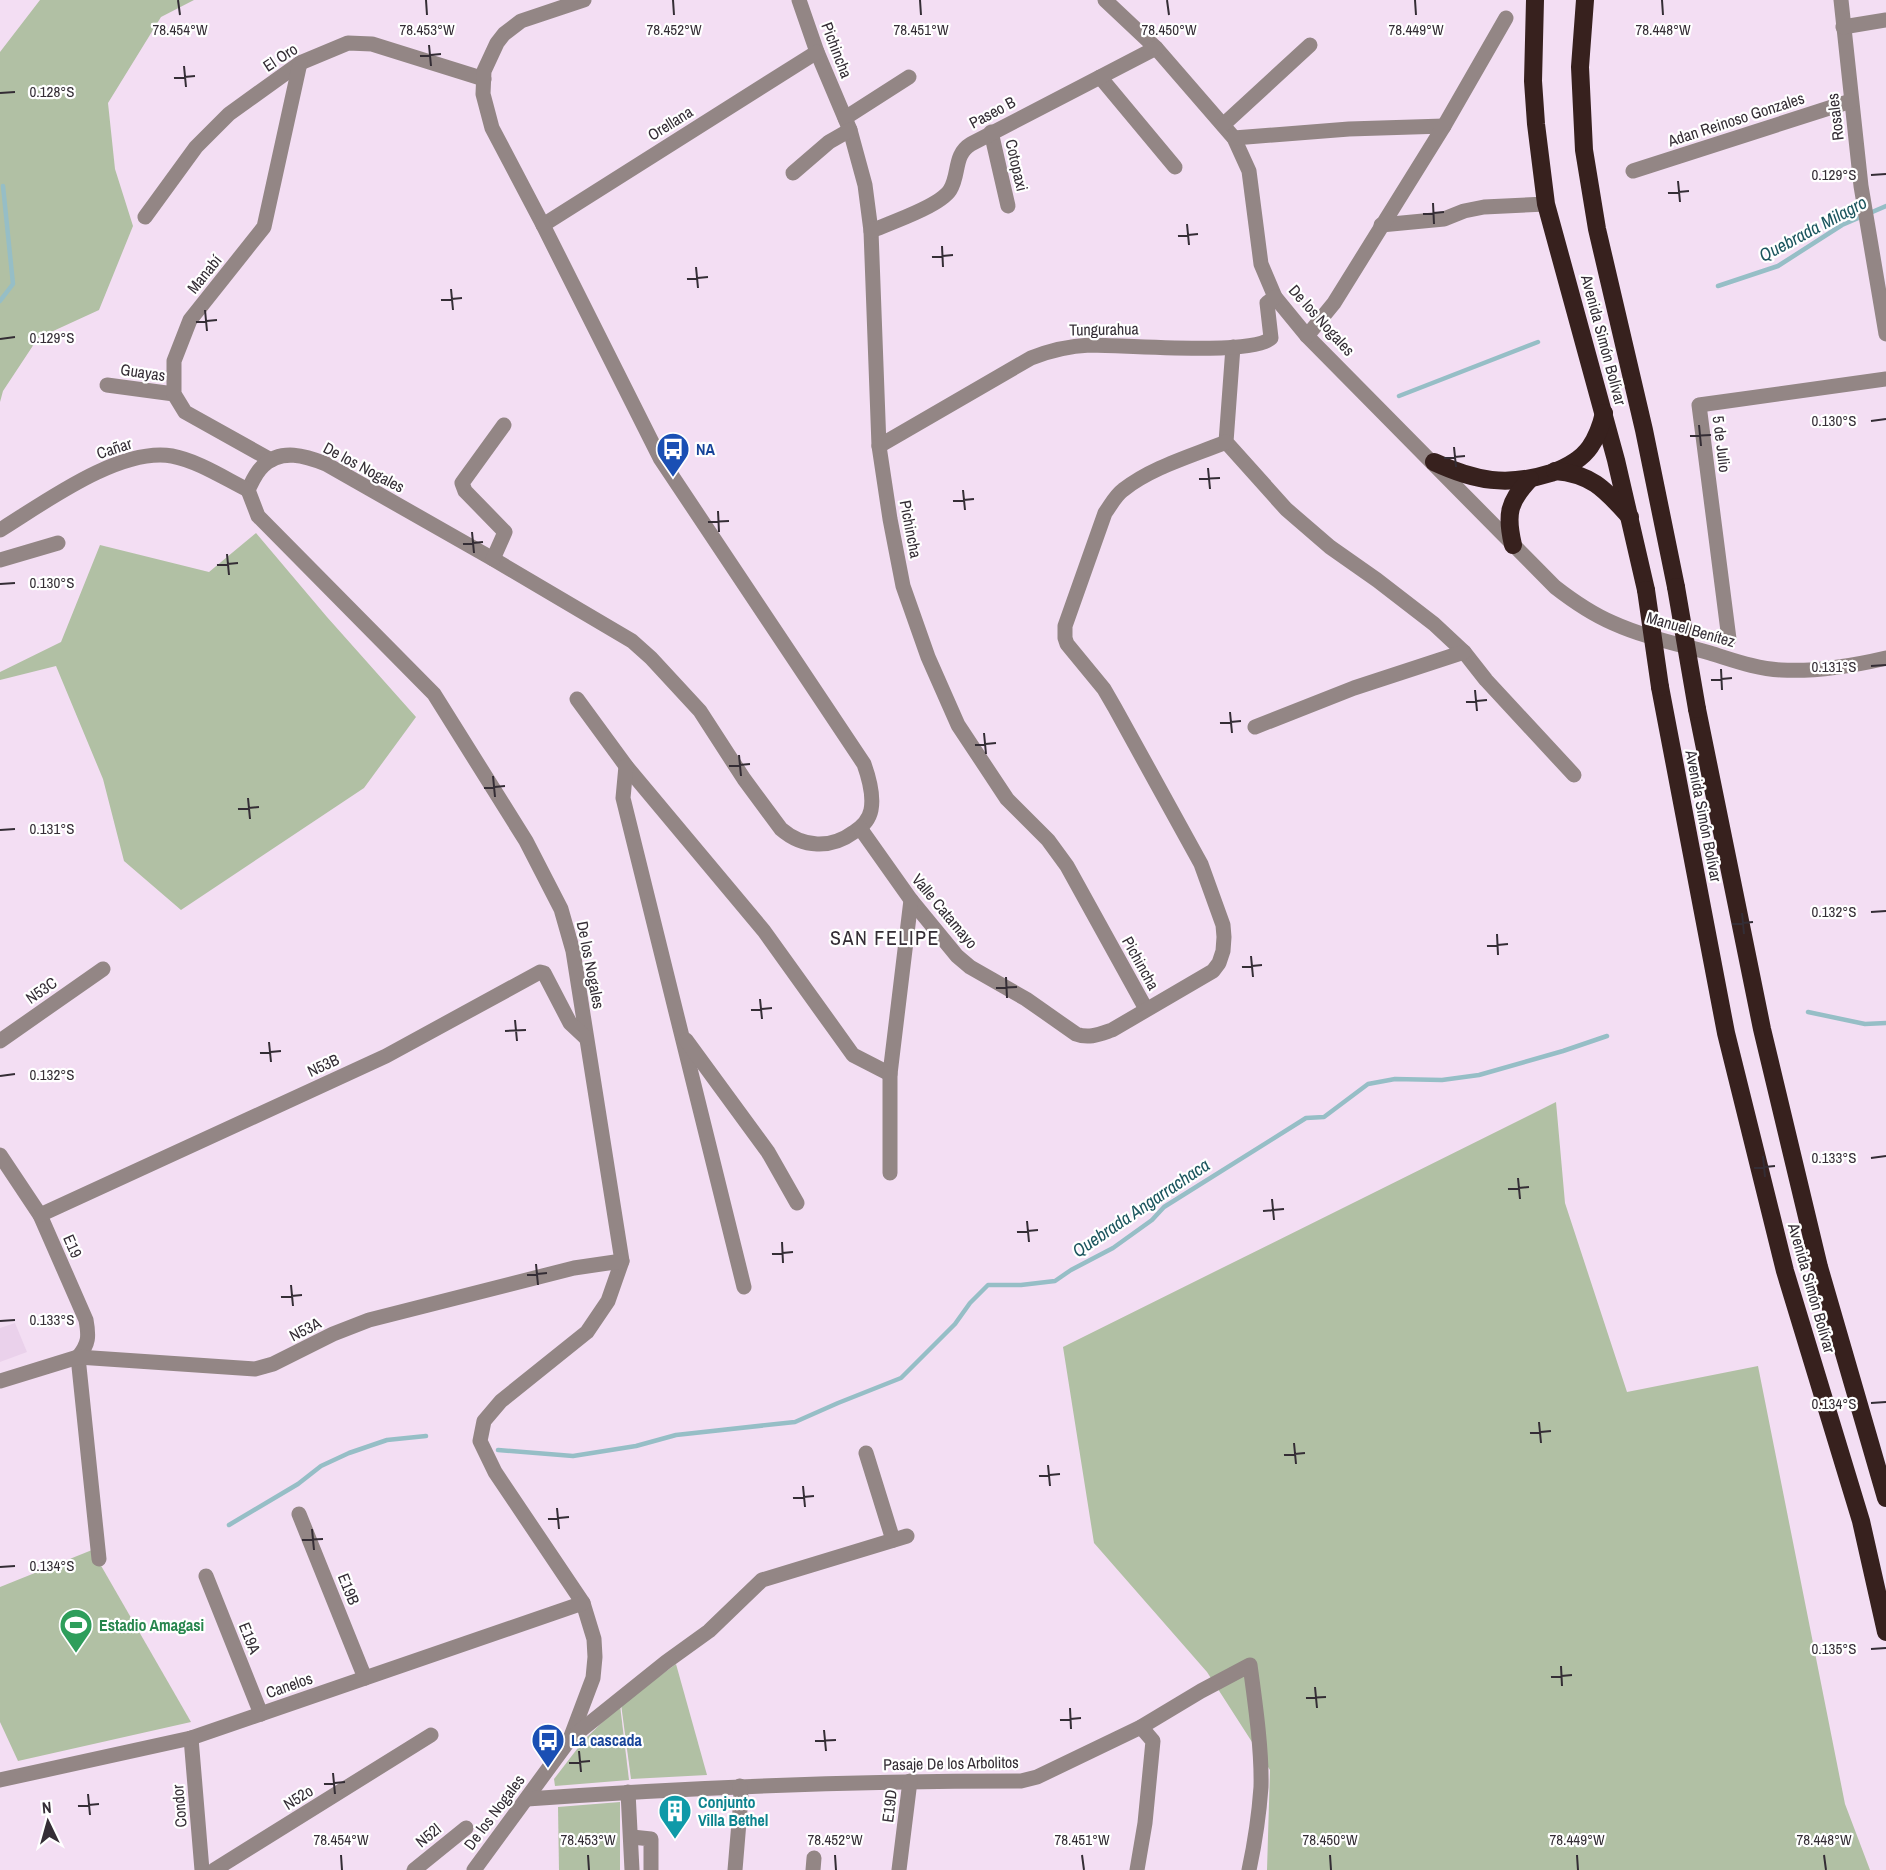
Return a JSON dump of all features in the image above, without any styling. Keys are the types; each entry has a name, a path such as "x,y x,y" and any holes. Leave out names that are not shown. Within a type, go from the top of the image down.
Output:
{"highway":[{"name":"Avenida Simón Bolívar","path":"1535,0 1534,92 1546,204 1604,413 1646,590 1660,687 1729,1045 1785,1271 1861,1521 1886,1632"},
{"name":"Avenida Simón Bolívar","path":"1585,0 1580,67 1584,150 1597,229 1644,430 1676,586 1697,709 1762,1029 1819,1267 1886,1498"},
{"path":"1434,462 1456,473 1481,479 1506,481 1530,479 1574,463 1588,449 1599,432 1604,413"},
{"path":"1556,471 1585,477 1602,487 1630,518"},
{"path":"1514,546 1508,523 1510,508 1518,492 1530,479"}],"street":[{"path":"584,0 530,18 512,28 492,51 484,71 484,101 492,128 660,458 864,764 871,784 872,802 868,817 860,828"},
{"name":"Pichincha","path":"800,0 817,52 847,124 865,185 871,231 879,446 903,586 928,657 958,725 1007,799 1048,840 1067,866 1146,1009"},
{"name":"De los Nogales","path":"1105,0 1156,48 1234,138 1250,171 1261,264 1275,297 1307,336 1434,462 1514,546"},
{"name":"Rosales","path":"1841,0 1842,27 1861,186 1886,334"},
{"path":"1307,336 1334,303 1444,126 1506,18"},
{"path":"1842,27 1886,20"},
{"name":"El Oro","path":"145,217 196,147 229,114 300,63 348,43 372,44 484,79"},
{"path":"1223,125 1310,45"},
{"name":"Paseo B","path":"871,231 942,198 951,187 961,152 991,132 1156,48"},
{"name":"Orellana","path":"543,225 817,52"},
{"name":"Manabí","path":"174,394 174,361 190,320 264,227 300,63"},
{"path":"793,173 847,124 909,77"},
{"path":"1100,77 1175,167"},
{"name":"Adan Reinoso Gonzales","path":"1633,171 1851,101"},
{"path":"1234,138 1349,129 1444,126"},
{"name":"Cotopaxi","path":"991,132 1008,206"},
{"path":"1381,225 1444,219 1464,211 1484,207 1546,204"},
{"name":"Tungurahua","path":"879,446 1031,358 1051,350 1090,345 1233,347 1267,343 1271,338 1267,303 1275,297"},
{"path":"1233,347 1226,442 1286,509 1330,547 1434,624 1464,652 1486,680 1574,775"},
{"name":"5 de Julio","path":"1729,639 1699,405 1886,379"},
{"name":"Guayas","path":"107,385 174,394"},
{"path":"174,394 185,412 271,460 263,465 248,490"},
{"path":"494,559 505,532 465,491 462,483 504,425"},
{"name":"Valle Catamayo","path":"860,828 945,944 970,967 1026,999 1083,1037 1112,1030 1213,971 1223,951 1223,925 1201,864 1104,689 1065,638 1065,626 1106,513 1114,499 1123,490 1154,471 1226,442"},
{"name":"De los Nogales","path":"271,460 296,454 326,464 494,559 632,641 700,711 744,779 787,835 800,841 828,845 842,840 860,828"},
{"name":"Cañar","path":"0,530 87,477 128,460 170,456 186,460 248,490"},
{"name":"De los Nogales","path":"248,490 258,516 434,694 526,841 561,909 569,932 622,1261 608,1301 587,1332 501,1401 484,1421 480,1442 495,1472 583,1603 594,1639 593,1678 570,1739 474,1870"},
{"path":"0,560 58,543"},
{"name":"Manuel Benítez","path":"1514,546 1555,587 1573,601 1612,623 1635,632 1755,666 1779,670 1834,668 1886,658"},
{"path":"1255,727 1354,688 1464,652"},
{"path":"577,699 626,766 764,931 853,1055 890,1074"},
{"path":"626,766 623,798 744,1287"},
{"path":"890,1173 890,1074 911,900"},
{"name":"N53C","path":"0,1041 103,969"},
{"name":"N53B","path":"40,1215 386,1056 540,972 544,973 570,1023 586,1038"},
{"path":"681,1032 768,1152 797,1203"},
{"name":"E19","path":"0,1155 40,1215 86,1320 89,1338 78,1357"},
{"name":"N53A","path":"0,1381 78,1357 255,1369 273,1364 333,1334 369,1320 574,1268 622,1261"},
{"path":"78,1357 99,1559"},
{"path":"570,1739 666,1662 710,1631 762,1580 900,1538 866,1453"},
{"name":"E19B","path":"299,1514 365,1678"},
{"name":"E19A","path":"206,1576 261,1714"},
{"name":"Canelos","path":"0,1780 191,1738 583,1603"},
{"name":"Pasaje De los Arbolitos","path":"527,1799 740,1786 1021,1780 1037,1777 1141,1727 1250,1665 1256,1707 1261,1784 1257,1832 1250,1870"},
{"path":"1137,1870 1145,1823 1153,1740 1141,1727"},
{"name":"N52o","path":"214,1870 431,1735"},
{"name":"Condor","path":"191,1738 202,1870"},
{"name":"E19D","path":"899,1870 910,1781"},
{"path":"735,1870 740,1786"},
{"path":"628,1792 632,1870"},
{"name":"N52l","path":"414,1870 466,1828"},
{"path":"632,1837 651,1839 651,1870"}],"shaded area":[{"path":"15,1323 27,1352 0,1362 0,1328"}],"green space":[{"path":"40,0 194,0 161,17 108,103 115,169 133,226 99,310 38,338 3,391 0,402 0,52"},
{"path":"256,533 416,717 364,788 181,910 124,861 103,779 56,666 0,680 0,672 61,642 100,545 209,572"},
{"path":"1556,1102 1565,1203 1627,1392 1758,1366 1845,1804 1870,1870 1267,1870 1270,1770 1207,1672 1094,1543 1063,1347"},
{"name":"Estadio Amagasi","path":"92,1550 191,1722 18,1761 0,1722 0,1587"},
{"path":"676,1664 707,1775 631,1779 621,1704"},
{"path":"620,1705 629,1780 555,1786 554,1779 584,1740"},
{"path":"620,1802 620,1870 559,1870 558,1807"}],"waterway":[{"path":"0,301 13,284 3,186"},
{"name":"Quebrada Milagro","path":"1718,286 1778,266 1842,225 1886,206"},
{"name":"Quebrada Milagro","path":"1399,396 1538,342"},
{"name":"Quebrada Angarrachaca","path":"1808,1012 1865,1024 1886,1023"},
{"name":"Quebrada Angarrachaca","path":"498,1450 573,1456 636,1446 676,1435 795,1422 901,1378 955,1324 970,1303 988,1285 1021,1285 1055,1281 1113,1248 1152,1220 1164,1207 1306,1118 1324,1117 1368,1084 1395,1079 1442,1080 1479,1075 1607,1036"},
{"name":"Quebrada Angarrachaca","path":"229,1525 298,1484 321,1466 349,1453 387,1440 426,1436"}],"place":[{"name":"NA","path":"673,478"},
{"name":"Estadio Amagasi","path":"76,1654"},
{"name":"La cascada","path":"548,1769"},
{"name":"Conjunto Villa Bethel","path":"675,1840"}],"district":[{"name":"SAN FELIPE","path":"885,938"}]}
